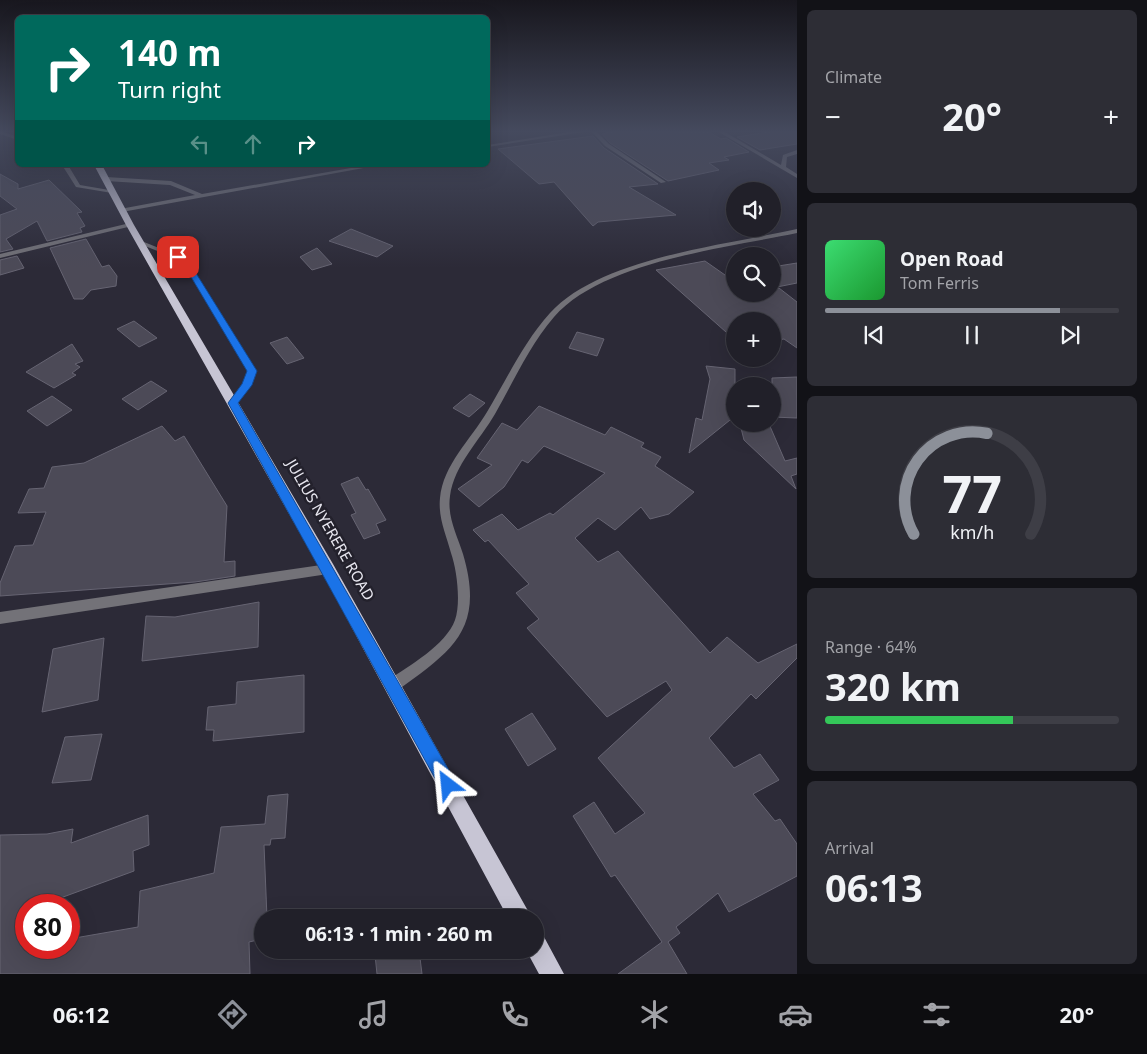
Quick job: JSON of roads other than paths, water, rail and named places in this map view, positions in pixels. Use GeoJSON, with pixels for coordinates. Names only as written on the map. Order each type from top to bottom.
{"type":"FeatureCollection","features":[{"type":"Feature","properties":{"kind":"highway","name":"JULIUS NYERERE ROAD"},"geometry":{"type":"LineString","coordinates":[[104,176],[130,226],[142,243],[328,569],[516,909]]}},
{"type":"Feature","properties":{"kind":"highway"},"geometry":{"type":"LineString","coordinates":[[544,959],[552,974]]}},
{"type":"Feature","properties":{"kind":"street"},"geometry":{"type":"LineString","coordinates":[[72,176],[78,186],[171,182],[201,196]]}},
{"type":"Feature","properties":{"kind":"street"},"geometry":{"type":"LineString","coordinates":[[122,210],[311,176]]}},
{"type":"Feature","properties":{"kind":"street"},"geometry":{"type":"LineString","coordinates":[[655,176],[663,182]]}},
{"type":"Feature","properties":{"kind":"street"},"geometry":{"type":"LineString","coordinates":[[0,256],[130,226]]}},
{"type":"Feature","properties":{"kind":"street"},"geometry":{"type":"LineString","coordinates":[[393,685],[445,646],[461,621],[463,584],[457,554],[445,524],[445,494],[451,477],[486,422],[522,356],[547,322],[565,303],[597,283],[626,270],[684,252],[797,230]]}},
{"type":"Feature","properties":{"kind":"street"},"geometry":{"type":"LineString","coordinates":[[142,243],[178,257],[187,264],[252,371],[247,385],[233,403]]}},
{"type":"Feature","properties":{"kind":"street"},"geometry":{"type":"LineString","coordinates":[[0,618],[328,569]]}}]}
